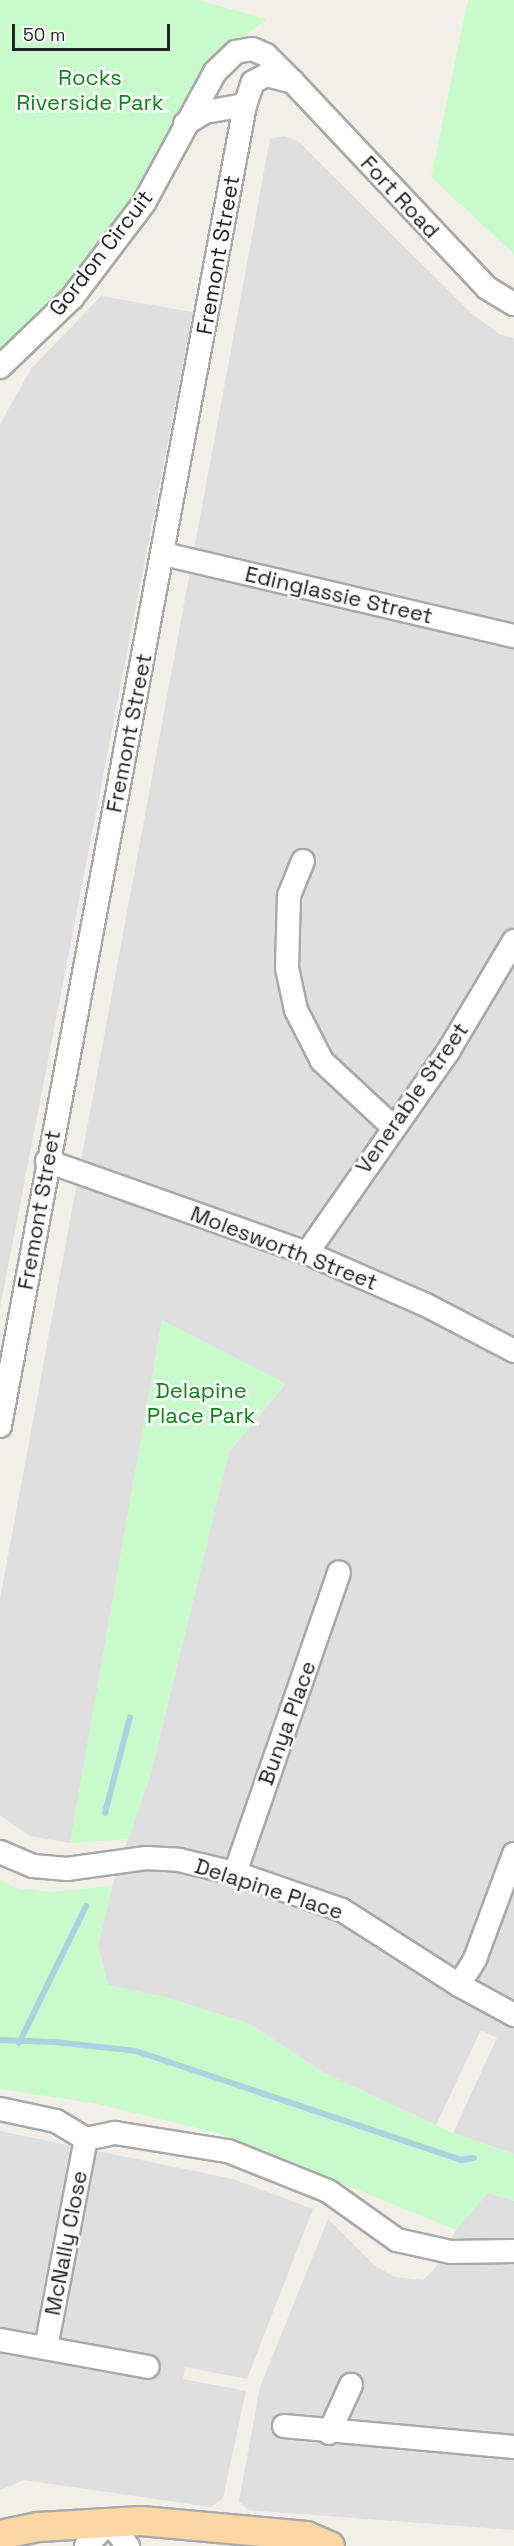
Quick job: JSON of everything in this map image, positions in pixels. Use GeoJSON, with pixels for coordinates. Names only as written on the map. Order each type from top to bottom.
{"type":"FeatureCollection","features":[{"type":"Feature","properties":{"kind":"main road"},"geometry":{"type":"LineString","coordinates":[[0,2535],[109,2522],[186,2523],[306,2536],[330,2546]]}},
{"type":"Feature","properties":{"kind":"street","name":"Gordon Circuit"},"geometry":{"type":"LineString","coordinates":[[0,367],[72,298],[144,203],[183,125],[215,72],[236,52],[252,50],[266,55],[293,82]]}},
{"type":"Feature","properties":{"kind":"street","name":"Fremont Street"},"geometry":{"type":"LineString","coordinates":[[0,1426],[47,1161],[164,554],[245,105],[253,82],[267,75],[293,82]]}},
{"type":"Feature","properties":{"kind":"street","name":"Fort Road"},"geometry":{"type":"LineString","coordinates":[[293,82],[487,288],[514,304]]}},
{"type":"Feature","properties":{"kind":"street"},"geometry":{"type":"LineString","coordinates":[[183,125],[205,112],[245,105]]}},
{"type":"Feature","properties":{"kind":"street","name":"Edinglassie Street"},"geometry":{"type":"LineString","coordinates":[[164,554],[514,636]]}},
{"type":"Feature","properties":{"kind":"street"},"geometry":{"type":"LineString","coordinates":[[303,861],[289,896],[287,969],[296,1010],[322,1061],[394,1128]]}},
{"type":"Feature","properties":{"kind":"street","name":"Venerable Street"},"geometry":{"type":"LineString","coordinates":[[307,1253],[450,1050],[514,941]]}},
{"type":"Feature","properties":{"kind":"street","name":"Molesworth Street"},"geometry":{"type":"LineString","coordinates":[[47,1161],[307,1253],[426,1305],[514,1351]]}},
{"type":"Feature","properties":{"kind":"street","name":"Bunya Place"},"geometry":{"type":"LineString","coordinates":[[235,1873],[339,1573]]}},
{"type":"Feature","properties":{"kind":"street","name":"Delapine Place"},"geometry":{"type":"LineString","coordinates":[[0,1852],[33,1866],[67,1869],[146,1858],[179,1860],[235,1873],[342,1910],[459,1986],[514,2014]]}},
{"type":"Feature","properties":{"kind":"street"},"geometry":{"type":"LineString","coordinates":[[459,1986],[475,1959],[514,1854]]}},
{"type":"Feature","properties":{"kind":"street"},"geometry":{"type":"LineString","coordinates":[[0,2109],[56,2121],[86,2139],[115,2133],[228,2151],[328,2191],[398,2240],[451,2252],[514,2251]]}},
{"type":"Feature","properties":{"kind":"street","name":"McNally Close"},"geometry":{"type":"LineString","coordinates":[[46,2348],[86,2139]]}},
{"type":"Feature","properties":{"kind":"street","name":"McNally Close"},"geometry":{"type":"LineString","coordinates":[[0,2340],[148,2367]]}},
{"type":"Feature","properties":{"kind":"street"},"geometry":{"type":"LineString","coordinates":[[329,2433],[351,2385]]}},
{"type":"Feature","properties":{"kind":"street"},"geometry":{"type":"LineString","coordinates":[[284,2426],[329,2433],[514,2447]]}},
{"type":"Feature","properties":{"kind":"street"},"geometry":{"type":"LineString","coordinates":[[86,2546],[109,2522],[128,2546]]}},
{"type":"Feature","properties":{"kind":"shaded area"},"geometry":{"type":"Polygon","coordinates":[[[284,136],[298,141],[471,313],[501,335],[514,338],[514,2154],[453,2133],[497,2038],[481,2030],[436,2125],[324,2073],[250,2024],[168,1998],[108,1985],[98,1946],[112,1886],[151,1773],[229,1452],[285,1384],[162,1320],[70,1843],[30,1836],[0,1815],[0,1599],[270,139],[284,136]]]}},
{"type":"Feature","properties":{"kind":"shaded area"},"geometry":{"type":"Polygon","coordinates":[[[101,296],[193,312],[0,1308],[0,424],[31,369],[101,296]]]}},
{"type":"Feature","properties":{"kind":"shaded area"},"geometry":{"type":"Polygon","coordinates":[[[0,2131],[233,2179],[313,2209],[247,2379],[185,2367],[183,2379],[246,2391],[223,2498],[211,2507],[24,2480],[0,2490],[0,2131]]]}},
{"type":"Feature","properties":{"kind":"shaded area"},"geometry":{"type":"Polygon","coordinates":[[[488,2192],[514,2201],[514,2530],[248,2510],[239,2501],[260,2387],[328,2219],[373,2264],[394,2277],[423,2280],[436,2267],[456,2230],[488,2192]]]}},
{"type":"Feature","properties":{"kind":"green space","name":"Rocks Riverside Park"},"geometry":{"type":"Polygon","coordinates":[[[0,0],[198,0],[267,19],[206,65],[137,194],[44,315],[0,356],[0,0]]]}},
{"type":"Feature","properties":{"kind":"green space"},"geometry":{"type":"Polygon","coordinates":[[[468,0],[514,0],[514,254],[431,177],[468,0]]]}},
{"type":"Feature","properties":{"kind":"green space","name":"Delapine Place Park"},"geometry":{"type":"Polygon","coordinates":[[[162,1320],[285,1383],[229,1452],[151,1773],[129,1839],[70,1843],[162,1320]]]}},
{"type":"Feature","properties":{"kind":"green space"},"geometry":{"type":"Polygon","coordinates":[[[0,1879],[16,1888],[51,1892],[112,1886],[98,1946],[108,1985],[168,1998],[250,2024],[324,2073],[453,2133],[514,2154],[514,2201],[488,2193],[456,2230],[221,2134],[98,2104],[0,2089],[0,1879]]]}},
{"type":"Feature","properties":{"kind":"waterway"},"geometry":{"type":"LineString","coordinates":[[105,1813],[130,1717]]}},
{"type":"Feature","properties":{"kind":"waterway"},"geometry":{"type":"LineString","coordinates":[[19,2043],[86,1906]]}},
{"type":"Feature","properties":{"kind":"waterway"},"geometry":{"type":"LineString","coordinates":[[0,2040],[55,2042],[136,2051],[461,2160],[474,2158]]}}]}
